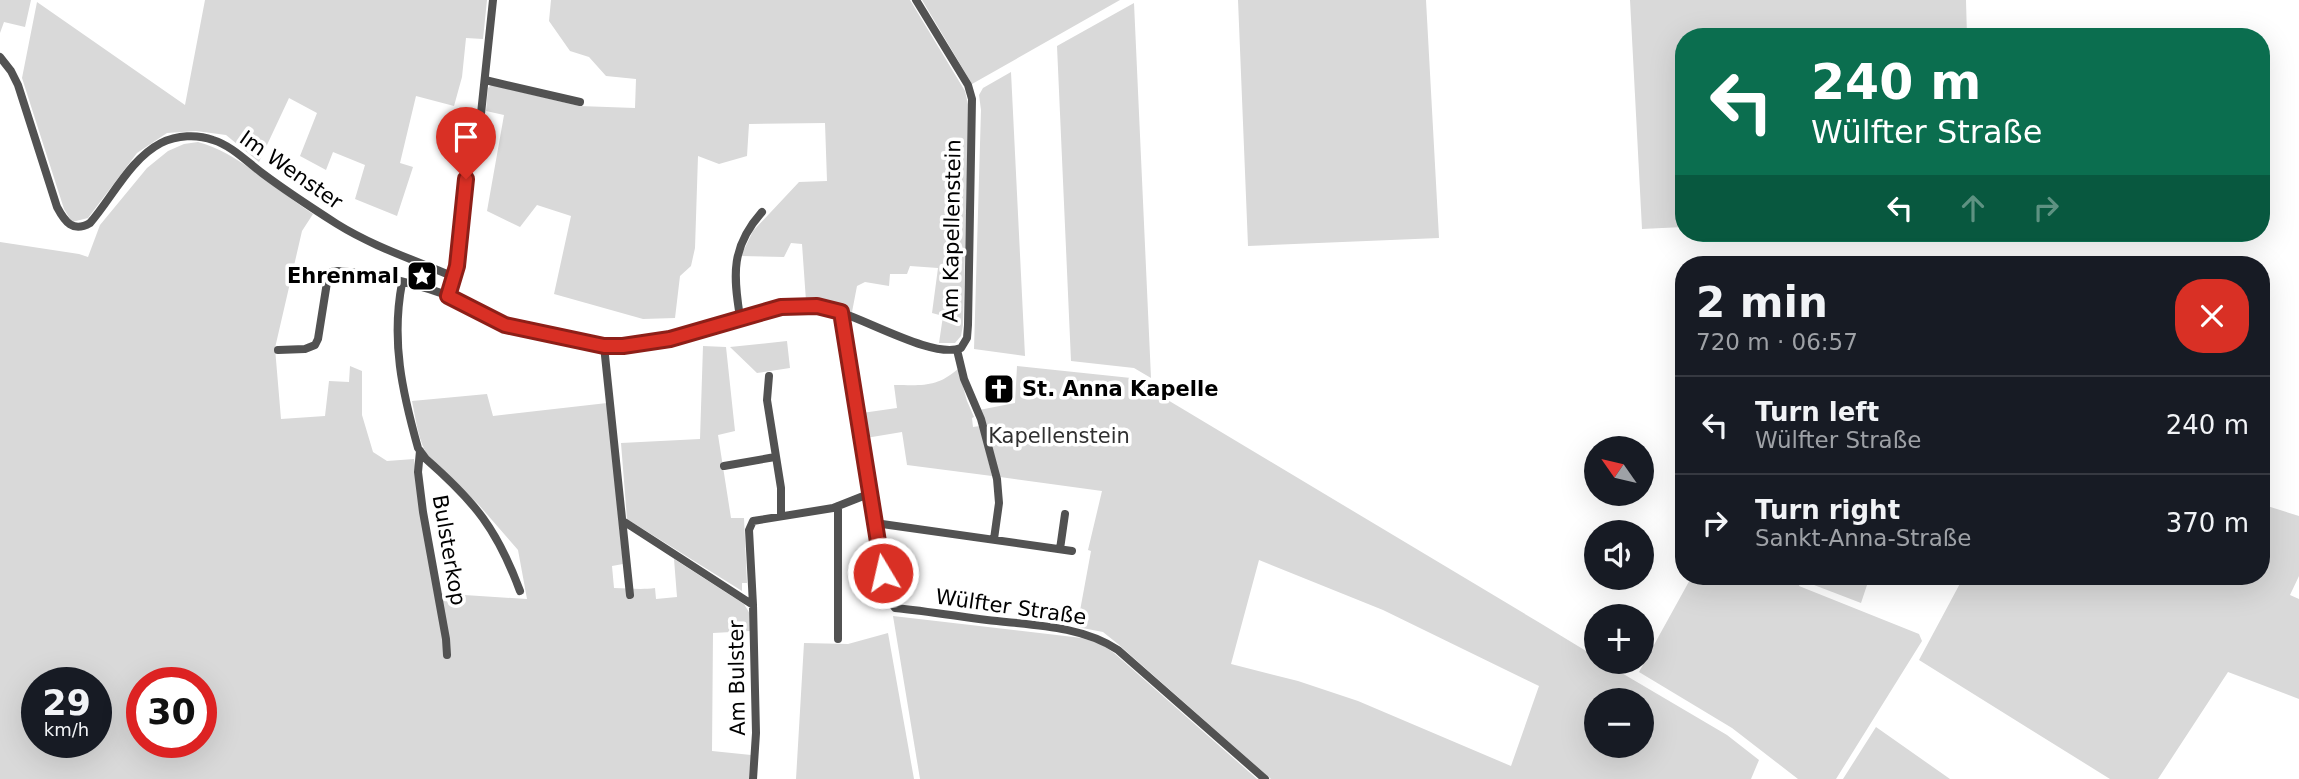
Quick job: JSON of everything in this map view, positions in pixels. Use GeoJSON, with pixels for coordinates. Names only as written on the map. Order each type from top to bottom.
{"type":"FeatureCollection","features":[{"type":"Feature","properties":{"kind":"street"},"geometry":{"type":"LineString","coordinates":[[448,296],[454,278],[463,200],[478,134],[493,0]]}},
{"type":"Feature","properties":{"kind":"street","name":"Am Kapellenstein"},"geometry":{"type":"LineString","coordinates":[[841,312],[906,339],[942,349],[957,350],[964,345],[967,338],[972,99],[968,85],[916,0]]}},
{"type":"Feature","properties":{"kind":"street","name":"Im Wenster"},"geometry":{"type":"LineString","coordinates":[[0,57],[15,78],[57,207],[70,225],[80,227],[90,223],[153,148],[178,137],[198,136],[229,148],[277,184],[350,231],[380,247],[454,278]]}},
{"type":"Feature","properties":{"kind":"street"},"geometry":{"type":"LineString","coordinates":[[485,80],[580,102]]}},
{"type":"Feature","properties":{"kind":"street"},"geometry":{"type":"LineString","coordinates":[[740,317],[735,261],[748,231],[762,212]]}},
{"type":"Feature","properties":{"kind":"street"},"geometry":{"type":"LineString","coordinates":[[278,350],[305,349],[317,343],[327,279],[331,272],[344,271],[448,296],[505,325],[604,346],[670,339],[740,317],[801,305],[841,312]]}},
{"type":"Feature","properties":{"kind":"street","name":"Bulsterkop"},"geometry":{"type":"LineString","coordinates":[[402,283],[396,343],[420,451],[418,472],[423,512],[447,654]]}},
{"type":"Feature","properties":{"kind":"street","name":"Wülfter Straße"},"geometry":{"type":"LineString","coordinates":[[841,312],[887,597],[895,608],[1031,625],[1102,640],[1118,650],[1265,779]]}},
{"type":"Feature","properties":{"kind":"street"},"geometry":{"type":"LineString","coordinates":[[604,346],[630,595]]}},
{"type":"Feature","properties":{"kind":"street"},"geometry":{"type":"LineString","coordinates":[[957,350],[964,379],[981,419],[997,479],[999,503],[994,540]]}},
{"type":"Feature","properties":{"kind":"street"},"geometry":{"type":"LineString","coordinates":[[769,376],[767,400],[781,488],[781,515]]}},
{"type":"Feature","properties":{"kind":"street","name":"Bulsterkop"},"geometry":{"type":"LineString","coordinates":[[420,451],[484,516],[497,538],[520,591]]}},
{"type":"Feature","properties":{"kind":"street"},"geometry":{"type":"LineString","coordinates":[[724,466],[775,457]]}},
{"type":"Feature","properties":{"kind":"street"},"geometry":{"type":"LineString","coordinates":[[753,605],[749,526],[756,520],[838,506],[871,493]]}},
{"type":"Feature","properties":{"kind":"street"},"geometry":{"type":"LineString","coordinates":[[838,506],[838,639]]}},
{"type":"Feature","properties":{"kind":"street"},"geometry":{"type":"LineString","coordinates":[[1060,549],[1065,514]]}},
{"type":"Feature","properties":{"kind":"street","name":"Am Bulster"},"geometry":{"type":"LineString","coordinates":[[623,521],[753,605],[756,733],[753,779]]}},
{"type":"Feature","properties":{"kind":"street"},"geometry":{"type":"LineString","coordinates":[[875,523],[1072,551]]}},
{"type":"Feature","properties":{"kind":"green space"},"geometry":{"type":"Polygon","coordinates":[[[0,0],[31,0],[25,27],[4,22],[0,33],[0,0]]]}},
{"type":"Feature","properties":{"kind":"green space"},"geometry":{"type":"Polygon","coordinates":[[[205,0],[487,0],[483,39],[466,38],[462,77],[454,106],[416,96],[400,163],[413,167],[397,216],[355,199],[365,165],[333,152],[326,170],[300,156],[317,113],[289,98],[259,162],[226,135],[196,131],[167,133],[137,153],[88,218],[72,222],[64,209],[22,78],[37,2],[185,105],[205,0]]]}},
{"type":"Feature","properties":{"kind":"green space"},"geometry":{"type":"Polygon","coordinates":[[[551,0],[910,0],[965,91],[969,109],[961,336],[955,343],[939,343],[943,316],[932,313],[938,268],[910,266],[907,274],[890,274],[889,286],[865,282],[857,286],[852,312],[806,301],[802,244],[791,243],[784,257],[741,256],[753,231],[799,182],[827,181],[825,123],[749,124],[747,156],[719,164],[698,156],[695,248],[691,266],[680,276],[675,318],[643,319],[554,294],[571,216],[537,205],[520,227],[487,211],[504,115],[486,111],[488,88],[491,85],[579,106],[635,108],[636,79],[606,76],[589,57],[570,51],[549,21],[551,0]]]}},
{"type":"Feature","properties":{"kind":"green space"},"geometry":{"type":"Polygon","coordinates":[[[922,0],[1120,0],[972,84],[922,0]]]}},
{"type":"Feature","properties":{"kind":"green space"},"geometry":{"type":"Polygon","coordinates":[[[1238,0],[1426,0],[1439,238],[1248,246],[1238,0]]]}},
{"type":"Feature","properties":{"kind":"green space"},"geometry":{"type":"Polygon","coordinates":[[[1630,0],[1966,0],[1967,28],[1675,28],[1675,227],[1642,229],[1630,0]]]}},
{"type":"Feature","properties":{"kind":"green space"},"geometry":{"type":"Polygon","coordinates":[[[1134,3],[1151,378],[1134,368],[1071,361],[1057,46],[1134,3]]]}},
{"type":"Feature","properties":{"kind":"green space"},"geometry":{"type":"Polygon","coordinates":[[[1011,72],[1025,356],[974,349],[981,110],[979,95],[983,88],[1011,72]]]}},
{"type":"Feature","properties":{"kind":"green space"},"geometry":{"type":"Polygon","coordinates":[[[198,142],[213,147],[228,154],[313,214],[302,231],[275,348],[281,419],[325,416],[329,381],[349,382],[350,366],[362,371],[362,415],[373,452],[387,461],[414,459],[434,593],[527,599],[518,550],[478,504],[429,458],[420,438],[412,401],[487,394],[493,416],[607,403],[623,564],[612,566],[614,588],[655,588],[656,599],[677,597],[674,559],[744,604],[750,614],[750,631],[713,633],[712,751],[751,755],[749,779],[0,779],[0,242],[88,257],[100,225],[147,168],[168,151],[184,144],[198,142]]]}},
{"type":"Feature","properties":{"kind":"green space"},"geometry":{"type":"Polygon","coordinates":[[[787,341],[790,368],[757,373],[730,347],[787,341]]]}},
{"type":"Feature","properties":{"kind":"green space"},"geometry":{"type":"Polygon","coordinates":[[[703,346],[726,347],[735,431],[718,435],[731,518],[744,518],[747,583],[742,583],[742,591],[627,519],[621,443],[700,439],[703,346]]]}},
{"type":"Feature","properties":{"kind":"green space","name":"Kapellenstein"},"geometry":{"type":"Polygon","coordinates":[[[1017,366],[1131,378],[1584,650],[1584,674],[1623,674],[1647,688],[1584,688],[1584,758],[1654,758],[1654,692],[1727,735],[1759,760],[1751,779],[1271,779],[1103,632],[1077,627],[1091,551],[1088,550],[1102,491],[1000,477],[979,410],[1015,403],[1017,366]],[[1259,560],[1231,664],[1298,681],[1358,701],[1511,766],[1539,686],[1383,610],[1259,560]]]}},
{"type":"Feature","properties":{"kind":"green space"},"geometry":{"type":"Polygon","coordinates":[[[958,369],[974,417],[973,427],[980,426],[992,476],[907,465],[902,432],[866,438],[862,413],[897,408],[894,385],[921,385],[943,380],[958,369]]]}},
{"type":"Feature","properties":{"kind":"green space"},"geometry":{"type":"Polygon","coordinates":[[[2270,507],[2299,516],[2299,576],[2290,595],[2299,599],[2299,699],[2228,672],[2158,779],[2110,779],[1919,660],[1959,585],[2270,585],[2270,507]]]}},
{"type":"Feature","properties":{"kind":"green space"},"geometry":{"type":"Polygon","coordinates":[[[1687,585],[1799,585],[1919,634],[1922,641],[1836,779],[1798,779],[1732,728],[1642,674],[1654,674],[1654,645],[1687,585]]]}},
{"type":"Feature","properties":{"kind":"green space"},"geometry":{"type":"Polygon","coordinates":[[[1814,585],[1867,585],[1861,603],[1814,585]]]}},
{"type":"Feature","properties":{"kind":"green space"},"geometry":{"type":"Polygon","coordinates":[[[893,616],[1082,638],[1101,644],[1257,779],[920,779],[893,616]]]}},
{"type":"Feature","properties":{"kind":"green space"},"geometry":{"type":"Polygon","coordinates":[[[888,633],[914,779],[796,779],[804,643],[848,644],[888,633]]]}},
{"type":"Feature","properties":{"kind":"green space"},"geometry":{"type":"Polygon","coordinates":[[[1876,727],[1950,779],[1843,779],[1876,727]]]}},
{"type":"Feature","properties":{"kind":"place","name":"Ehrenmal"},"geometry":{"type":"Point","coordinates":[422,276]}},
{"type":"Feature","properties":{"kind":"place","name":"St. Anna Kapelle"},"geometry":{"type":"Point","coordinates":[999,389]}},
{"type":"Feature","properties":{"kind":"route"},"geometry":{"type":"LineString","coordinates":[[466,179],[457,266],[448,296],[505,325],[594,345],[623,346],[681,337],[740,317],[781,307],[817,306],[841,312],[883,573]]}}]}
